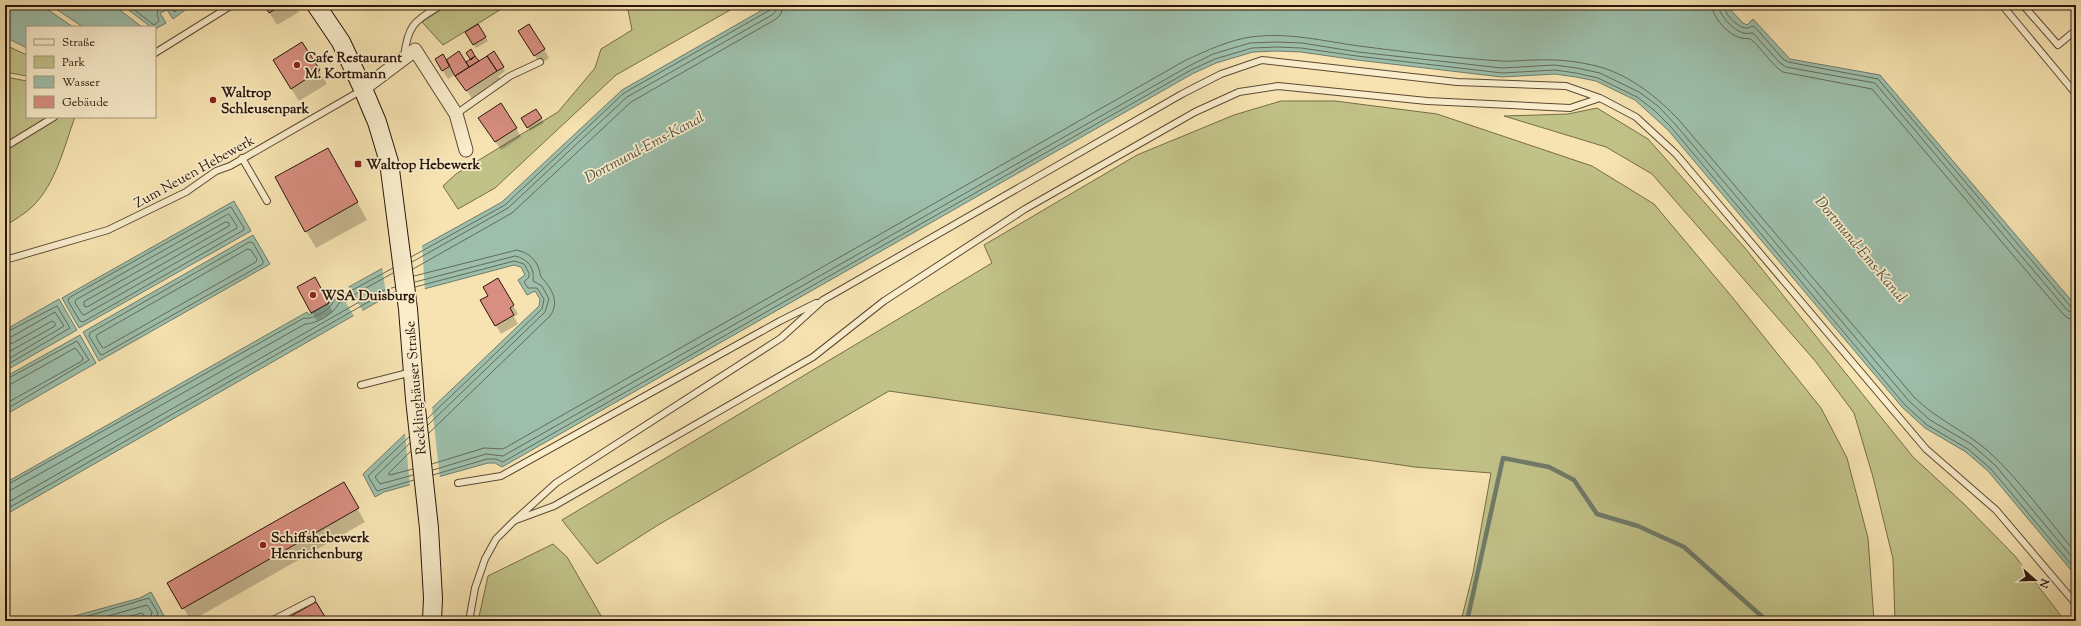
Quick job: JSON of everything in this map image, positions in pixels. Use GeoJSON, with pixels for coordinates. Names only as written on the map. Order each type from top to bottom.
{"type":"FeatureCollection","features":[{"type":"Feature","properties":{"kind":"main road","name":"Recklinghäuser Straße"},"geometry":{"type":"LineString","coordinates":[[316,5],[341,42],[363,89],[378,122],[389,162],[408,309],[415,400],[432,563],[432,621]]}},
{"type":"Feature","properties":{"kind":"street"},"geometry":{"type":"LineString","coordinates":[[363,89],[415,50],[456,114],[466,150]]}},
{"type":"Feature","properties":{"kind":"lane"},"geometry":{"type":"LineString","coordinates":[[156,52],[232,5]]}},
{"type":"Feature","properties":{"kind":"lane"},"geometry":{"type":"LineString","coordinates":[[404,57],[406,35],[419,19],[441,5]]}},
{"type":"Feature","properties":{"kind":"lane"},"geometry":{"type":"LineString","coordinates":[[2002,5],[2076,94]]}},
{"type":"Feature","properties":{"kind":"lane"},"geometry":{"type":"LineString","coordinates":[[2023,5],[2058,45],[2076,30]]}},
{"type":"Feature","properties":{"kind":"lane"},"geometry":{"type":"LineString","coordinates":[[458,483],[501,476],[780,321],[823,300],[1182,94],[1222,74],[1262,60],[1457,82],[1566,86],[1600,98],[1636,117],[1676,154],[1926,449],[1996,510],[2076,604]]}},
{"type":"Feature","properties":{"kind":"lane"},"geometry":{"type":"LineString","coordinates":[[456,114],[510,76],[540,62]]}},
{"type":"Feature","properties":{"kind":"lane"},"geometry":{"type":"LineString","coordinates":[[513,522],[554,506],[813,357],[884,301],[1025,209],[1196,112],[1239,92],[1278,86],[1427,101],[1570,108],[1600,98]]}},
{"type":"Feature","properties":{"kind":"lane","name":"Zum Neuen Hebewerk"},"geometry":{"type":"LineString","coordinates":[[5,260],[108,230],[186,192],[216,171],[345,101],[363,89]]}},
{"type":"Feature","properties":{"kind":"lane"},"geometry":{"type":"LineString","coordinates":[[5,147],[52,118]]}},
{"type":"Feature","properties":{"kind":"lane"},"geometry":{"type":"LineString","coordinates":[[242,158],[267,201]]}},
{"type":"Feature","properties":{"kind":"lane"},"geometry":{"type":"LineString","coordinates":[[469,621],[475,588],[485,559],[496,539],[556,483],[781,338],[823,300]]}},
{"type":"Feature","properties":{"kind":"lane"},"geometry":{"type":"LineString","coordinates":[[361,385],[413,372]]}},
{"type":"Feature","properties":{"kind":"lane"},"geometry":{"type":"LineString","coordinates":[[271,621],[312,600]]}},
{"type":"Feature","properties":{"kind":"green space"},"geometry":{"type":"Polygon","coordinates":[[[448,5],[508,5],[443,45],[422,22],[448,5]]]}},
{"type":"Feature","properties":{"kind":"green space"},"geometry":{"type":"Polygon","coordinates":[[[627,5],[739,5],[616,75],[495,188],[458,209],[443,186],[456,174],[558,112],[595,68],[601,49],[632,30],[627,5]]]}},
{"type":"Feature","properties":{"kind":"green space"},"geometry":{"type":"Polygon","coordinates":[[[5,45],[26,55],[26,76],[5,72],[5,45]]]}},
{"type":"Feature","properties":{"kind":"green space"},"geometry":{"type":"Polygon","coordinates":[[[5,77],[26,81],[26,118],[75,118],[48,187],[30,209],[5,226],[5,77]]]}},
{"type":"Feature","properties":{"kind":"green space"},"geometry":{"type":"Polygon","coordinates":[[[1281,101],[1335,101],[1437,114],[1592,166],[1654,204],[1732,297],[1821,408],[1847,458],[1868,538],[1874,621],[1461,621],[1473,573],[1491,473],[1415,467],[889,391],[658,525],[597,564],[562,520],[992,263],[984,245],[1137,155],[1234,115],[1281,101]]]}},
{"type":"Feature","properties":{"kind":"green space"},"geometry":{"type":"Polygon","coordinates":[[[1597,108],[1648,139],[1745,248],[1913,457],[1964,504],[2015,556],[2065,621],[1895,621],[1893,559],[1873,477],[1854,413],[1816,362],[1652,174],[1606,147],[1504,116],[1568,114],[1597,108]]]}},
{"type":"Feature","properties":{"kind":"green space"},"geometry":{"type":"Polygon","coordinates":[[[553,544],[567,557],[604,621],[478,621],[488,576],[553,544]]]}},
{"type":"Feature","properties":{"kind":"water"},"geometry":{"type":"Polygon","coordinates":[[[5,5],[41,5],[72,26],[26,26],[26,48],[5,37],[5,5]]]}},
{"type":"Feature","properties":{"kind":"water"},"geometry":{"type":"Polygon","coordinates":[[[50,5],[113,5],[141,26],[82,26],[50,5]]]}},
{"type":"Feature","properties":{"kind":"water"},"geometry":{"type":"Polygon","coordinates":[[[122,5],[179,5],[185,10],[173,19],[167,10],[160,13],[166,23],[156,28],[156,26],[150,26],[122,5]]]}},
{"type":"Feature","properties":{"kind":"water","name":"Dortmund-Ems-Kanal"},"geometry":{"type":"Polygon","coordinates":[[[771,5],[1726,5],[1743,23],[1747,25],[1753,19],[1790,59],[1880,75],[2076,306],[2076,576],[1988,471],[1966,452],[1925,428],[1902,407],[1668,130],[1635,100],[1596,81],[1555,74],[1502,77],[1301,52],[1277,51],[1253,52],[1216,63],[1192,74],[502,467],[495,463],[488,463],[384,492],[375,497],[363,474],[539,306],[540,299],[535,291],[527,295],[518,280],[525,275],[521,267],[514,265],[379,301],[5,515],[5,483],[307,312],[309,315],[329,303],[327,299],[502,202],[622,90],[771,5]]]}},
{"type":"Feature","properties":{"kind":"water"},"geometry":{"type":"Polygon","coordinates":[[[234,201],[251,231],[79,328],[62,298],[234,201]]]}},
{"type":"Feature","properties":{"kind":"water"},"geometry":{"type":"Polygon","coordinates":[[[253,235],[270,264],[99,361],[83,332],[253,235]]]}},
{"type":"Feature","properties":{"kind":"water"},"geometry":{"type":"Polygon","coordinates":[[[59,299],[77,330],[5,371],[5,330],[59,299]]]}},
{"type":"Feature","properties":{"kind":"water"},"geometry":{"type":"Polygon","coordinates":[[[80,335],[96,363],[5,415],[5,377],[80,335]]]}},
{"type":"Feature","properties":{"kind":"water"},"geometry":{"type":"Polygon","coordinates":[[[151,592],[164,616],[156,621],[56,621],[140,598],[151,592]]]}},
{"type":"Feature","properties":{"kind":"pier"},"geometry":{"type":"Polygon","coordinates":[[[422,244],[425,291],[387,301],[382,267],[422,244]]]}},
{"type":"Feature","properties":{"kind":"pier"},"geometry":{"type":"Polygon","coordinates":[[[348,286],[364,313],[355,318],[339,291],[348,286]]]}},
{"type":"Feature","properties":{"kind":"pier"},"geometry":{"type":"Polygon","coordinates":[[[432,406],[440,479],[410,488],[405,433],[432,406]]]}},
{"type":"Feature","properties":{"kind":"building"},"geometry":{"type":"Polygon","coordinates":[[[264,5],[282,5],[269,13],[264,5]]]}},
{"type":"Feature","properties":{"kind":"building"},"geometry":{"type":"Polygon","coordinates":[[[478,24],[486,37],[473,45],[465,32],[478,24]]]}},
{"type":"Feature","properties":{"kind":"building"},"geometry":{"type":"Polygon","coordinates":[[[529,24],[545,49],[534,56],[518,31],[529,24]]]}},
{"type":"Feature","properties":{"kind":"building","name":"Cafe Restaurant M. Kortmann"},"geometry":{"type":"Polygon","coordinates":[[[302,42],[320,70],[291,89],[273,60],[302,42]]]}},
{"type":"Feature","properties":{"kind":"building"},"geometry":{"type":"Polygon","coordinates":[[[471,49],[475,56],[471,60],[466,53],[471,49]]]}},
{"type":"Feature","properties":{"kind":"building"},"geometry":{"type":"Polygon","coordinates":[[[459,51],[469,67],[455,76],[446,60],[459,51]]]}},
{"type":"Feature","properties":{"kind":"building"},"geometry":{"type":"Polygon","coordinates":[[[494,51],[504,67],[497,71],[487,56],[494,51]]]}},
{"type":"Feature","properties":{"kind":"building"},"geometry":{"type":"Polygon","coordinates":[[[443,54],[450,66],[442,71],[435,59],[443,54]]]}},
{"type":"Feature","properties":{"kind":"building"},"geometry":{"type":"Polygon","coordinates":[[[475,56],[479,61],[469,67],[466,62],[475,56]]]}},
{"type":"Feature","properties":{"kind":"building"},"geometry":{"type":"Polygon","coordinates":[[[487,56],[497,71],[466,91],[455,76],[487,56]]]}},
{"type":"Feature","properties":{"kind":"building"},"geometry":{"type":"Polygon","coordinates":[[[501,103],[517,128],[495,142],[478,118],[501,103]]]}},
{"type":"Feature","properties":{"kind":"building"},"geometry":{"type":"Polygon","coordinates":[[[536,109],[542,118],[527,128],[521,118],[536,109]]]}},
{"type":"Feature","properties":{"kind":"building"},"geometry":{"type":"Polygon","coordinates":[[[328,148],[358,202],[305,232],[275,177],[328,148]]]}},
{"type":"Feature","properties":{"kind":"building","name":"WSA Duisburg"},"geometry":{"type":"Polygon","coordinates":[[[315,277],[329,303],[311,313],[297,287],[315,277]]]}},
{"type":"Feature","properties":{"kind":"building"},"geometry":{"type":"Polygon","coordinates":[[[498,278],[514,305],[510,308],[514,315],[495,326],[480,300],[488,296],[483,287],[498,278]]]}},
{"type":"Feature","properties":{"kind":"building","name":"Schiffshebewerk Henrichenburg"},"geometry":{"type":"Polygon","coordinates":[[[344,482],[359,508],[182,609],[167,583],[344,482]]]}},
{"type":"Feature","properties":{"kind":"building"},"geometry":{"type":"Polygon","coordinates":[[[316,602],[327,620],[284,620],[316,602]]]}},
{"type":"Feature","properties":{"kind":"waterway"},"geometry":{"type":"LineString","coordinates":[[1467,621],[1503,458],[1549,467],[1574,480],[1597,514],[1638,526],[1684,547],[1767,621]]}},
{"type":"Feature","properties":{"kind":"place","name":"Cafe Restaurant M. Kortmann"},"geometry":{"type":"Point","coordinates":[297,65]}},
{"type":"Feature","properties":{"kind":"place","name":"Waltrop Schleusenpark"},"geometry":{"type":"Point","coordinates":[213,100]}},
{"type":"Feature","properties":{"kind":"place","name":"Waltrop Hebewerk"},"geometry":{"type":"Point","coordinates":[358,164]}},
{"type":"Feature","properties":{"kind":"place","name":"WSA Duisburg"},"geometry":{"type":"Point","coordinates":[313,295]}},
{"type":"Feature","properties":{"kind":"place","name":"Schiffshebewerk Henrichenburg"},"geometry":{"type":"Point","coordinates":[263,545]}}]}
